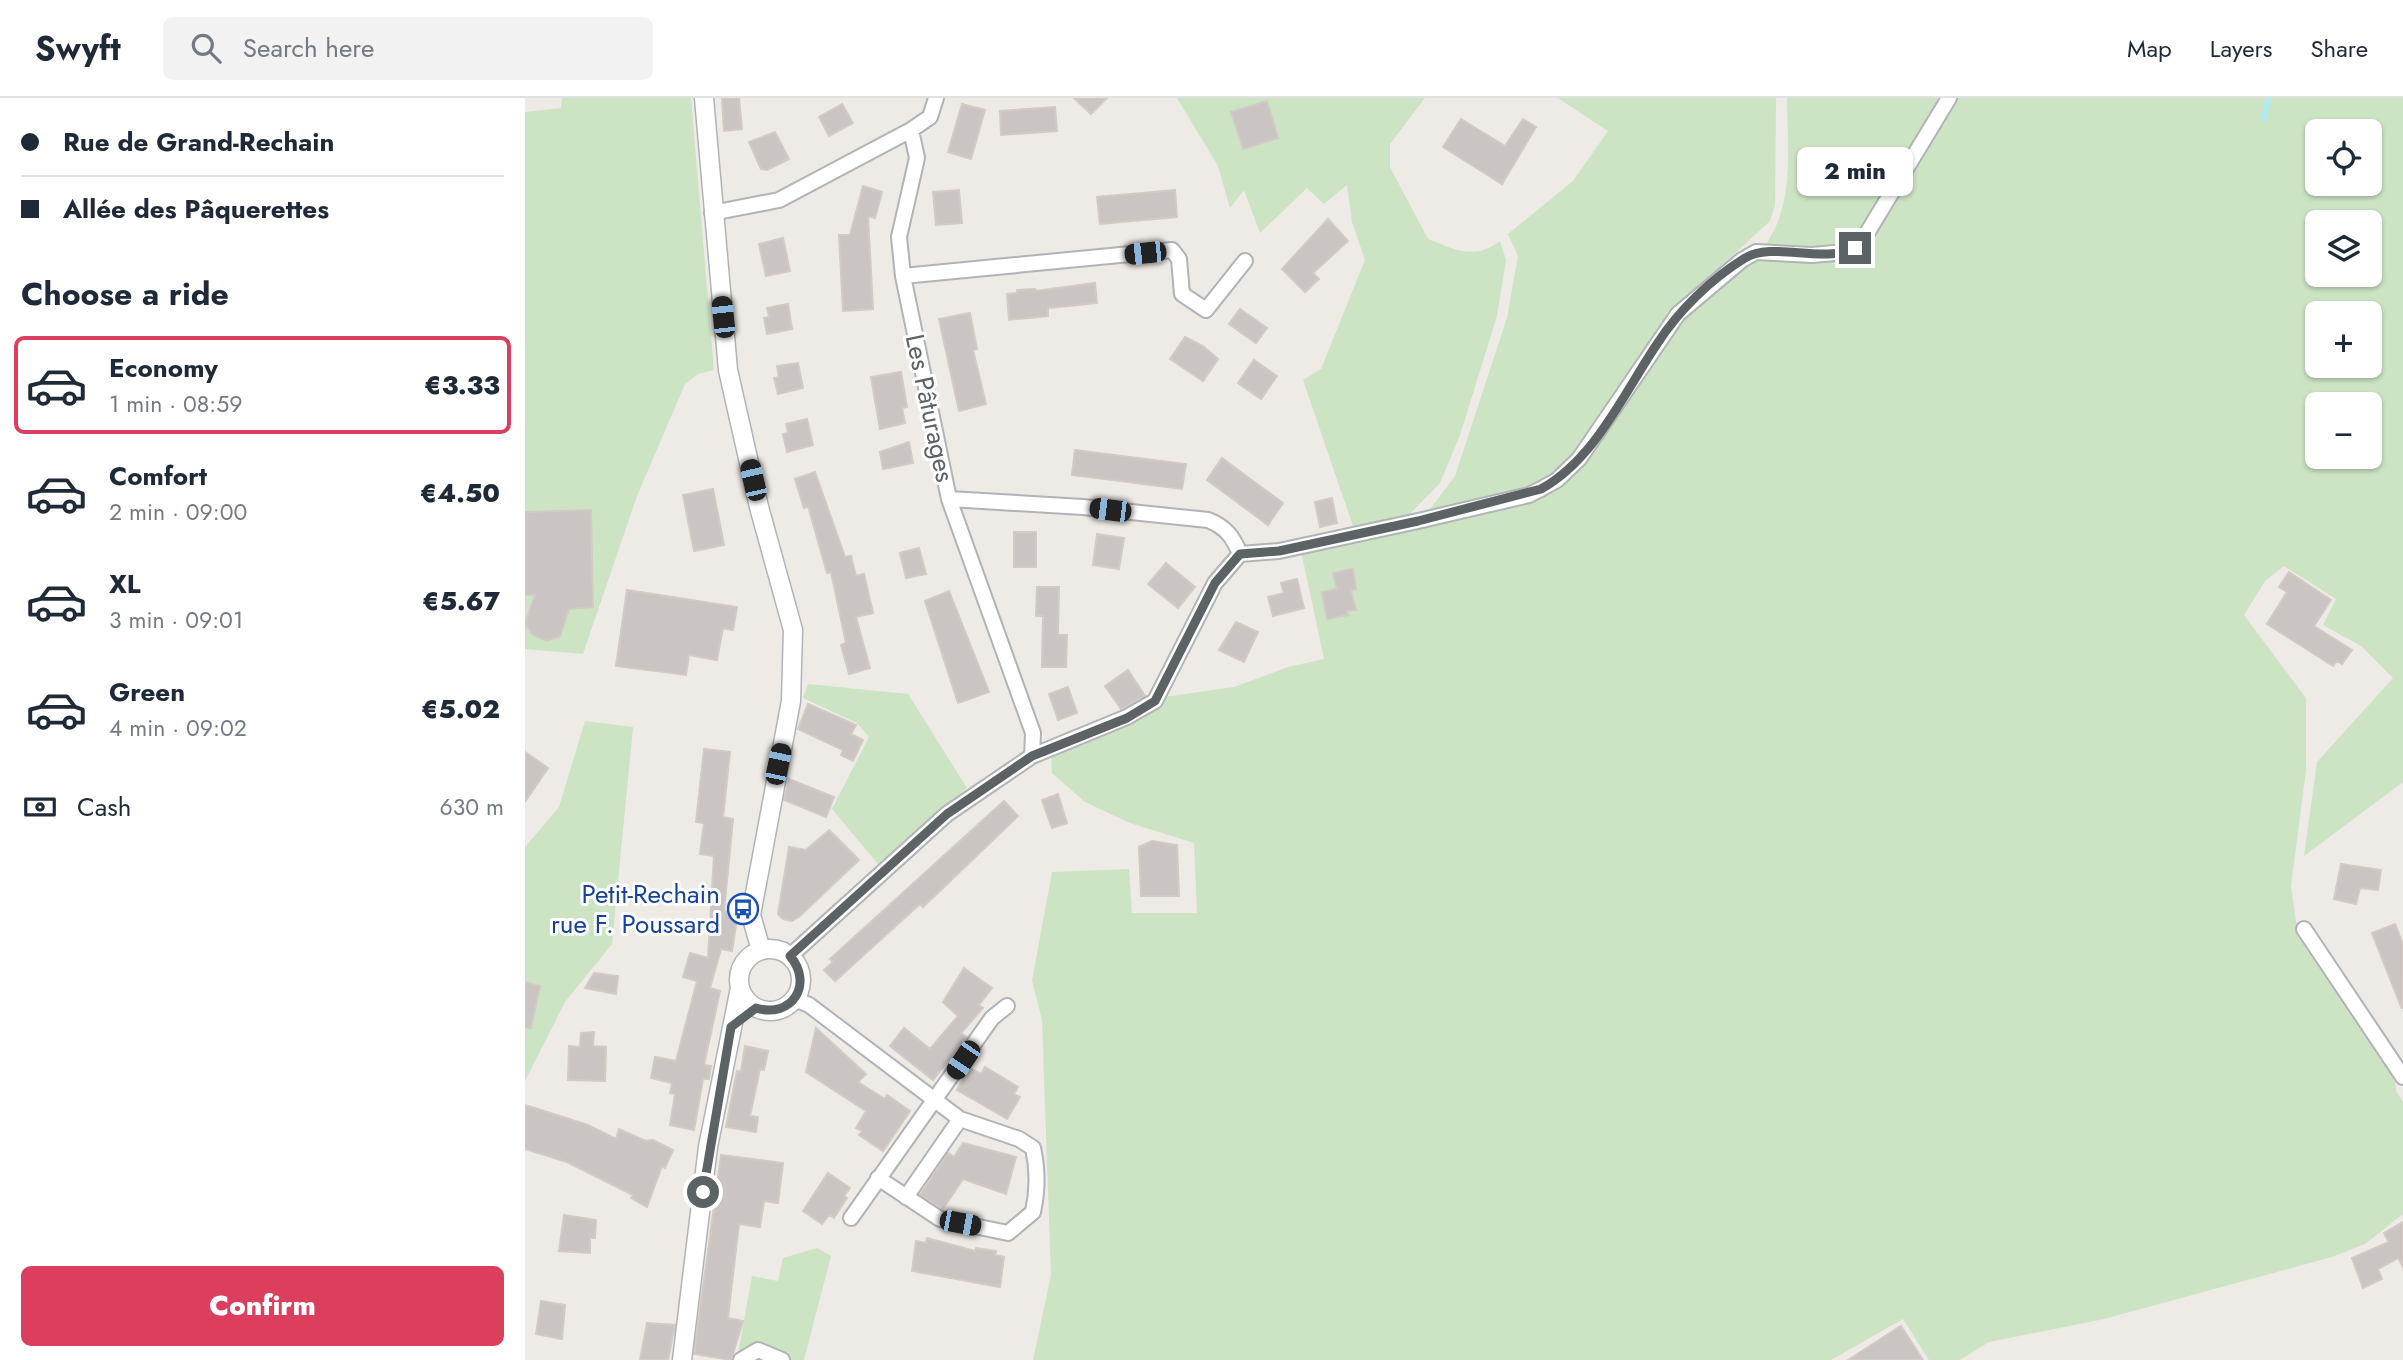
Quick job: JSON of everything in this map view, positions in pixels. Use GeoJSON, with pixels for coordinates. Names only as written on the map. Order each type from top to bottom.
{"type":"FeatureCollection","features":[{"type":"Feature","properties":{"kind":"street"},"geometry":{"type":"LineString","coordinates":[[704,98],[712,213],[728,370],[759,508],[793,630],[791,701],[751,915],[761,950]]}},
{"type":"Feature","properties":{"kind":"street"},"geometry":{"type":"LineString","coordinates":[[712,213],[779,200],[911,130],[930,117],[936,98]]}},
{"type":"Feature","properties":{"kind":"street"},"geometry":{"type":"LineString","coordinates":[[790,956],[947,814],[1032,756],[1127,718],[1155,701],[1215,583],[1240,554],[1279,551],[1529,495],[1557,480],[1579,459],[1616,409],[1678,314],[1742,260],[1756,252],[1812,255],[1846,252],[1861,243],[1949,98]]}},
{"type":"Feature","properties":{"kind":"street","name":"Les Pâturages"},"geometry":{"type":"LineString","coordinates":[[911,130],[917,158],[899,237],[903,276],[949,499],[1033,733],[1032,756]]}},
{"type":"Feature","properties":{"kind":"street"},"geometry":{"type":"LineString","coordinates":[[903,276],[1172,250],[1179,259],[1182,294],[1206,310],[1245,261]]}},
{"type":"Feature","properties":{"kind":"street"},"geometry":{"type":"LineString","coordinates":[[949,499],[1083,507],[1208,520],[1222,525],[1240,554]]}},
{"type":"Feature","properties":{"kind":"street"},"geometry":{"type":"LineString","coordinates":[[2304,929],[2403,1077]]}},
{"type":"Feature","properties":{"kind":"street"},"geometry":{"type":"LineString","coordinates":[[682,1360],[708,1147],[740,988],[741,968],[761,950],[776,949],[790,956],[800,972],[800,991],[795,999],[777,1010],[756,1008],[743,996],[740,988]]}},
{"type":"Feature","properties":{"kind":"street"},"geometry":{"type":"LineString","coordinates":[[795,999],[809,1005],[960,1119],[1020,1139],[1033,1148],[1037,1168],[1034,1212],[1008,1233],[940,1219],[878,1178]]}},
{"type":"Feature","properties":{"kind":"street"},"geometry":{"type":"LineString","coordinates":[[851,1218],[992,1018],[1007,1006]]}},
{"type":"Feature","properties":{"kind":"street"},"geometry":{"type":"LineString","coordinates":[[731,1027],[756,1008]]}},
{"type":"Feature","properties":{"kind":"street"},"geometry":{"type":"LineString","coordinates":[[906,1197],[960,1119]]}},
{"type":"Feature","properties":{"kind":"street"},"geometry":{"type":"LineString","coordinates":[[741,1360],[758,1350],[782,1360]]}},
{"type":"Feature","properties":{"kind":"green space"},"geometry":{"type":"Polygon","coordinates":[[[562,98],[691,98],[714,370],[698,374],[685,384],[637,496],[583,654],[525,649],[525,112],[561,108],[562,98]]]}},
{"type":"Feature","properties":{"kind":"green space"},"geometry":{"type":"Polygon","coordinates":[[[1177,98],[1425,98],[1390,144],[1390,167],[1428,239],[1455,249],[1473,252],[1491,247],[1500,241],[1506,260],[1497,316],[1460,435],[1440,483],[1404,520],[1354,529],[1303,380],[1321,369],[1365,260],[1352,222],[1347,185],[1324,204],[1307,188],[1260,233],[1244,190],[1230,208],[1218,166],[1177,98]]]}},
{"type":"Feature","properties":{"kind":"green space"},"geometry":{"type":"Polygon","coordinates":[[[1558,98],[1776,98],[1775,205],[1770,221],[1672,311],[1574,457],[1534,489],[1425,516],[1455,476],[1507,318],[1518,256],[1508,234],[1573,181],[1608,131],[1558,98]]]}},
{"type":"Feature","properties":{"kind":"green space"},"geometry":{"type":"Polygon","coordinates":[[[1787,98],[1942,98],[1858,238],[1848,245],[1813,252],[1764,247],[1774,230],[1785,194],[1788,156],[1787,98]]]}},
{"type":"Feature","properties":{"kind":"green space"},"geometry":{"type":"Polygon","coordinates":[[[1956,98],[2403,98],[2403,782],[2304,856],[2317,762],[2393,678],[2361,646],[2323,625],[2336,599],[2284,566],[2265,581],[2244,615],[2306,698],[2306,770],[2291,886],[2297,928],[2395,1073],[2396,1091],[2403,1102],[2403,1214],[2365,1244],[2332,1257],[2104,1319],[1989,1342],[1960,1360],[1929,1360],[1903,1319],[1831,1360],[1033,1360],[1051,1275],[1042,1020],[1032,981],[1052,872],[1129,869],[1132,913],[1197,913],[1194,843],[1130,823],[1085,802],[1052,773],[1051,754],[1158,708],[1164,697],[1234,687],[1288,667],[1324,659],[1301,551],[1493,512],[1555,492],[1588,459],[1679,319],[1756,258],[1851,255],[1956,98]]]}},
{"type":"Feature","properties":{"kind":"green space"},"geometry":{"type":"Polygon","coordinates":[[[808,684],[908,694],[967,788],[878,864],[832,809],[869,737],[857,723],[803,698],[808,684]]]}},
{"type":"Feature","properties":{"kind":"green space"},"geometry":{"type":"Polygon","coordinates":[[[585,721],[633,727],[612,944],[565,1002],[525,1081],[525,847],[559,807],[585,721]]]}},
{"type":"Feature","properties":{"kind":"green space"},"geometry":{"type":"Polygon","coordinates":[[[817,1248],[831,1256],[804,1360],[791,1360],[779,1350],[766,1346],[738,1354],[752,1276],[778,1281],[783,1258],[817,1248]]]}},
{"type":"Feature","properties":{"kind":"building"},"geometry":{"type":"Polygon","coordinates":[[[722,98],[739,98],[742,129],[724,131],[722,98]]]}},
{"type":"Feature","properties":{"kind":"building"},"geometry":{"type":"Polygon","coordinates":[[[1074,98],[1107,98],[1091,114],[1074,98]]]}},
{"type":"Feature","properties":{"kind":"building"},"geometry":{"type":"Polygon","coordinates":[[[1267,101],[1278,138],[1243,149],[1231,112],[1267,101]]]}},
{"type":"Feature","properties":{"kind":"building"},"geometry":{"type":"Polygon","coordinates":[[[842,104],[853,123],[829,136],[819,117],[842,104]]]}},
{"type":"Feature","properties":{"kind":"building"},"geometry":{"type":"Polygon","coordinates":[[[962,104],[985,110],[971,159],[948,152],[962,104]]]}},
{"type":"Feature","properties":{"kind":"building"},"geometry":{"type":"Polygon","coordinates":[[[1055,107],[1057,131],[1001,135],[1000,111],[1055,107]]]}},
{"type":"Feature","properties":{"kind":"building"},"geometry":{"type":"Polygon","coordinates":[[[1461,119],[1505,146],[1523,119],[1536,127],[1502,184],[1443,147],[1461,119]]]}},
{"type":"Feature","properties":{"kind":"building"},"geometry":{"type":"Polygon","coordinates":[[[775,132],[789,159],[767,170],[761,169],[749,142],[775,132]]]}},
{"type":"Feature","properties":{"kind":"building"},"geometry":{"type":"Polygon","coordinates":[[[863,186],[882,192],[875,218],[868,216],[873,309],[843,311],[839,235],[850,235],[863,186]]]}},
{"type":"Feature","properties":{"kind":"building"},"geometry":{"type":"Polygon","coordinates":[[[959,190],[962,223],[936,225],[933,192],[959,190]]]}},
{"type":"Feature","properties":{"kind":"building"},"geometry":{"type":"Polygon","coordinates":[[[1175,190],[1177,217],[1100,224],[1097,197],[1175,190]]]}},
{"type":"Feature","properties":{"kind":"building"},"geometry":{"type":"Polygon","coordinates":[[[1328,219],[1348,241],[1313,273],[1319,279],[1305,292],[1282,269],[1328,219]]]}},
{"type":"Feature","properties":{"kind":"building"},"geometry":{"type":"Polygon","coordinates":[[[783,238],[790,271],[766,276],[759,244],[783,238]]]}},
{"type":"Feature","properties":{"kind":"building"},"geometry":{"type":"Polygon","coordinates":[[[1095,283],[1097,303],[1048,308],[1048,316],[1009,320],[1007,294],[1017,293],[1017,290],[1036,291],[1095,283]]]}},
{"type":"Feature","properties":{"kind":"building"},"geometry":{"type":"Polygon","coordinates":[[[788,304],[792,329],[767,334],[764,318],[769,317],[767,308],[788,304]]]}},
{"type":"Feature","properties":{"kind":"building"},"geometry":{"type":"Polygon","coordinates":[[[1240,309],[1267,328],[1256,343],[1229,324],[1240,309]]]}},
{"type":"Feature","properties":{"kind":"building"},"geometry":{"type":"Polygon","coordinates":[[[970,313],[977,349],[973,350],[986,404],[959,411],[939,319],[970,313]]]}},
{"type":"Feature","properties":{"kind":"building"},"geometry":{"type":"Polygon","coordinates":[[[1185,337],[1203,346],[1218,359],[1203,381],[1170,359],[1185,337]]]}},
{"type":"Feature","properties":{"kind":"building"},"geometry":{"type":"Polygon","coordinates":[[[1254,360],[1277,376],[1261,399],[1238,383],[1254,360]]]}},
{"type":"Feature","properties":{"kind":"building"},"geometry":{"type":"Polygon","coordinates":[[[798,363],[803,388],[778,394],[774,378],[779,377],[777,366],[798,363]]]}},
{"type":"Feature","properties":{"kind":"building"},"geometry":{"type":"Polygon","coordinates":[[[901,372],[907,407],[902,408],[905,423],[880,429],[871,377],[901,372]]]}},
{"type":"Feature","properties":{"kind":"building"},"geometry":{"type":"Polygon","coordinates":[[[807,419],[813,445],[787,452],[783,434],[788,433],[786,424],[807,419]]]}},
{"type":"Feature","properties":{"kind":"building"},"geometry":{"type":"Polygon","coordinates":[[[909,442],[913,463],[883,469],[880,452],[909,442]]]}},
{"type":"Feature","properties":{"kind":"building"},"geometry":{"type":"Polygon","coordinates":[[[1075,450],[1186,464],[1182,489],[1072,475],[1075,450]]]}},
{"type":"Feature","properties":{"kind":"building"},"geometry":{"type":"Polygon","coordinates":[[[1222,458],[1283,503],[1268,525],[1207,480],[1222,458]]]}},
{"type":"Feature","properties":{"kind":"building"},"geometry":{"type":"Polygon","coordinates":[[[815,472],[845,557],[851,556],[856,576],[864,574],[873,613],[856,617],[870,668],[849,674],[841,645],[846,643],[831,572],[827,573],[808,506],[804,508],[795,479],[815,472]]]}},
{"type":"Feature","properties":{"kind":"building"},"geometry":{"type":"Polygon","coordinates":[[[713,489],[724,545],[694,551],[683,495],[713,489]]]}},
{"type":"Feature","properties":{"kind":"building"},"geometry":{"type":"Polygon","coordinates":[[[1332,498],[1337,523],[1320,527],[1315,502],[1332,498]]]}},
{"type":"Feature","properties":{"kind":"building"},"geometry":{"type":"Polygon","coordinates":[[[591,510],[593,607],[569,609],[560,636],[547,641],[533,635],[525,624],[535,595],[525,595],[525,512],[591,510]]]}},
{"type":"Feature","properties":{"kind":"building"},"geometry":{"type":"Polygon","coordinates":[[[1014,532],[1036,532],[1036,567],[1014,567],[1014,532]]]}},
{"type":"Feature","properties":{"kind":"building"},"geometry":{"type":"Polygon","coordinates":[[[1097,534],[1124,538],[1119,569],[1093,565],[1097,534]]]}},
{"type":"Feature","properties":{"kind":"building"},"geometry":{"type":"Polygon","coordinates":[[[919,548],[926,574],[906,578],[900,553],[919,548]]]}},
{"type":"Feature","properties":{"kind":"building"},"geometry":{"type":"Polygon","coordinates":[[[1166,563],[1195,587],[1178,608],[1148,584],[1166,563]]]}},
{"type":"Feature","properties":{"kind":"building"},"geometry":{"type":"Polygon","coordinates":[[[1353,569],[1356,589],[1351,590],[1356,610],[1347,611],[1348,615],[1327,619],[1322,592],[1337,589],[1333,573],[1353,569]]]}},
{"type":"Feature","properties":{"kind":"building"},"geometry":{"type":"Polygon","coordinates":[[[2289,572],[2331,600],[2314,626],[2352,650],[2342,664],[2337,661],[2333,666],[2267,624],[2287,592],[2279,587],[2289,572]]]}},
{"type":"Feature","properties":{"kind":"building"},"geometry":{"type":"Polygon","coordinates":[[[1297,579],[1304,608],[1273,616],[1268,597],[1284,593],[1281,583],[1297,579]]]}},
{"type":"Feature","properties":{"kind":"building"},"geometry":{"type":"Polygon","coordinates":[[[1037,587],[1059,587],[1058,635],[1067,635],[1066,667],[1042,667],[1043,616],[1036,616],[1037,587]]]}},
{"type":"Feature","properties":{"kind":"building"},"geometry":{"type":"Polygon","coordinates":[[[627,590],[737,607],[733,630],[723,628],[717,660],[689,655],[686,675],[616,666],[627,590]]]}},
{"type":"Feature","properties":{"kind":"building"},"geometry":{"type":"Polygon","coordinates":[[[949,591],[989,692],[958,703],[925,601],[949,591]]]}},
{"type":"Feature","properties":{"kind":"building"},"geometry":{"type":"Polygon","coordinates":[[[1236,622],[1258,632],[1244,662],[1219,650],[1236,622]]]}},
{"type":"Feature","properties":{"kind":"building"},"geometry":{"type":"Polygon","coordinates":[[[1128,670],[1145,696],[1121,709],[1105,686],[1128,670]]]}},
{"type":"Feature","properties":{"kind":"building"},"geometry":{"type":"Polygon","coordinates":[[[1068,687],[1077,713],[1058,720],[1049,694],[1068,687]]]}},
{"type":"Feature","properties":{"kind":"building"},"geometry":{"type":"Polygon","coordinates":[[[808,704],[856,725],[851,734],[863,740],[853,761],[841,755],[843,750],[798,729],[808,704]]]}},
{"type":"Feature","properties":{"kind":"building"},"geometry":{"type":"Polygon","coordinates":[[[704,749],[730,752],[723,817],[733,819],[724,911],[738,912],[732,951],[721,949],[710,988],[720,991],[704,1065],[711,1066],[709,1079],[703,1079],[694,1130],[670,1125],[675,1094],[670,1093],[672,1083],[651,1078],[655,1057],[676,1061],[697,981],[683,977],[690,953],[708,958],[714,856],[700,854],[704,823],[696,822],[704,749]]]}},
{"type":"Feature","properties":{"kind":"building"},"geometry":{"type":"Polygon","coordinates":[[[525,752],[548,768],[525,802],[525,752]]]}},
{"type":"Feature","properties":{"kind":"building"},"geometry":{"type":"Polygon","coordinates":[[[789,779],[834,797],[826,817],[784,800],[789,779]]]}},
{"type":"Feature","properties":{"kind":"building"},"geometry":{"type":"Polygon","coordinates":[[[1058,794],[1067,823],[1052,828],[1042,800],[1058,794]]]}},
{"type":"Feature","properties":{"kind":"building"},"geometry":{"type":"Polygon","coordinates":[[[1004,801],[1018,816],[923,907],[920,904],[835,981],[824,970],[833,962],[830,959],[1004,801]]]}},
{"type":"Feature","properties":{"kind":"building"},"geometry":{"type":"Polygon","coordinates":[[[829,830],[859,860],[800,916],[792,921],[783,919],[778,914],[789,847],[806,850],[829,830]]]}},
{"type":"Feature","properties":{"kind":"building"},"geometry":{"type":"Polygon","coordinates":[[[1152,841],[1177,845],[1179,896],[1141,896],[1139,847],[1152,841]]]}},
{"type":"Feature","properties":{"kind":"building"},"geometry":{"type":"Polygon","coordinates":[[[2341,864],[2381,870],[2378,890],[2360,888],[2356,904],[2334,899],[2341,864]]]}},
{"type":"Feature","properties":{"kind":"building"},"geometry":{"type":"Polygon","coordinates":[[[2395,924],[2403,944],[2402,1009],[2372,933],[2395,924]]]}},
{"type":"Feature","properties":{"kind":"building"},"geometry":{"type":"Polygon","coordinates":[[[964,968],[992,988],[979,1005],[983,1008],[961,1033],[966,1037],[933,1080],[890,1046],[904,1028],[930,1049],[958,1016],[943,1002],[964,968]]]}},
{"type":"Feature","properties":{"kind":"building"},"geometry":{"type":"Polygon","coordinates":[[[594,973],[618,976],[616,994],[585,988],[594,973]]]}},
{"type":"Feature","properties":{"kind":"building"},"geometry":{"type":"Polygon","coordinates":[[[525,982],[540,986],[531,1028],[525,1027],[525,982]]]}},
{"type":"Feature","properties":{"kind":"building"},"geometry":{"type":"Polygon","coordinates":[[[816,1028],[866,1074],[858,1082],[885,1099],[887,1095],[910,1111],[883,1151],[859,1135],[862,1131],[856,1128],[866,1111],[806,1072],[816,1028]]]}},
{"type":"Feature","properties":{"kind":"building"},"geometry":{"type":"Polygon","coordinates":[[[594,1032],[593,1046],[606,1047],[605,1081],[568,1080],[569,1046],[580,1047],[581,1033],[594,1032]]]}},
{"type":"Feature","properties":{"kind":"building"},"geometry":{"type":"Polygon","coordinates":[[[745,1046],[768,1051],[764,1070],[760,1069],[750,1116],[758,1117],[756,1132],[726,1127],[745,1046]]]}},
{"type":"Feature","properties":{"kind":"building"},"geometry":{"type":"Polygon","coordinates":[[[985,1067],[1018,1087],[1014,1094],[1020,1097],[1007,1119],[957,1090],[970,1068],[981,1074],[985,1067]]]}},
{"type":"Feature","properties":{"kind":"building"},"geometry":{"type":"Polygon","coordinates":[[[525,1105],[588,1125],[616,1139],[619,1129],[673,1150],[665,1168],[662,1166],[647,1207],[631,1198],[633,1195],[567,1162],[525,1149],[525,1105]]]}},
{"type":"Feature","properties":{"kind":"building"},"geometry":{"type":"Polygon","coordinates":[[[963,1143],[1016,1157],[1006,1194],[963,1179],[943,1209],[920,1195],[948,1153],[954,1157],[963,1143]]]}},
{"type":"Feature","properties":{"kind":"building"},"geometry":{"type":"Polygon","coordinates":[[[721,1155],[783,1163],[778,1203],[764,1201],[760,1227],[739,1224],[728,1318],[743,1321],[731,1360],[694,1354],[721,1155]]]}},
{"type":"Feature","properties":{"kind":"building"},"geometry":{"type":"Polygon","coordinates":[[[828,1173],[850,1188],[834,1218],[829,1215],[822,1224],[803,1211],[828,1173]]]}},
{"type":"Feature","properties":{"kind":"building"},"geometry":{"type":"Polygon","coordinates":[[[564,1215],[596,1220],[595,1238],[590,1238],[590,1253],[559,1251],[564,1215]]]}},
{"type":"Feature","properties":{"kind":"building"},"geometry":{"type":"Polygon","coordinates":[[[2403,1222],[2403,1267],[2398,1258],[2378,1269],[2382,1279],[2363,1288],[2352,1258],[2389,1242],[2384,1233],[2403,1222]]]}},
{"type":"Feature","properties":{"kind":"building"},"geometry":{"type":"Polygon","coordinates":[[[927,1238],[975,1251],[976,1248],[996,1251],[995,1255],[1004,1257],[1000,1287],[912,1271],[916,1241],[926,1243],[927,1238]]]}},
{"type":"Feature","properties":{"kind":"building"},"geometry":{"type":"Polygon","coordinates":[[[541,1301],[565,1305],[562,1339],[536,1334],[541,1301]]]}},
{"type":"Feature","properties":{"kind":"building"},"geometry":{"type":"Polygon","coordinates":[[[647,1323],[675,1325],[668,1360],[640,1360],[647,1323]]]}},
{"type":"Feature","properties":{"kind":"building"},"geometry":{"type":"Polygon","coordinates":[[[1901,1326],[1923,1360],[1848,1360],[1901,1326]]]}},
{"type":"Feature","properties":{"kind":"waterway"},"geometry":{"type":"LineString","coordinates":[[2264,119],[2268,98]]}},
{"type":"Feature","properties":{"kind":"place","name":"Petit-Rechain rue F. Poussard"},"geometry":{"type":"Point","coordinates":[743,909]}},
{"type":"Feature","properties":{"kind":"route"},"geometry":{"type":"LineString","coordinates":[[703,1192],[708,1147],[731,1027],[756,1008],[777,1010],[795,999],[800,991],[800,972],[790,956],[947,814],[1008,771],[1064,741],[1127,718],[1155,701],[1215,583],[1240,554],[1279,551],[1529,495],[1557,480],[1579,459],[1678,314],[1742,260],[1756,252],[1812,255],[1846,252],[1855,248]]}}]}
